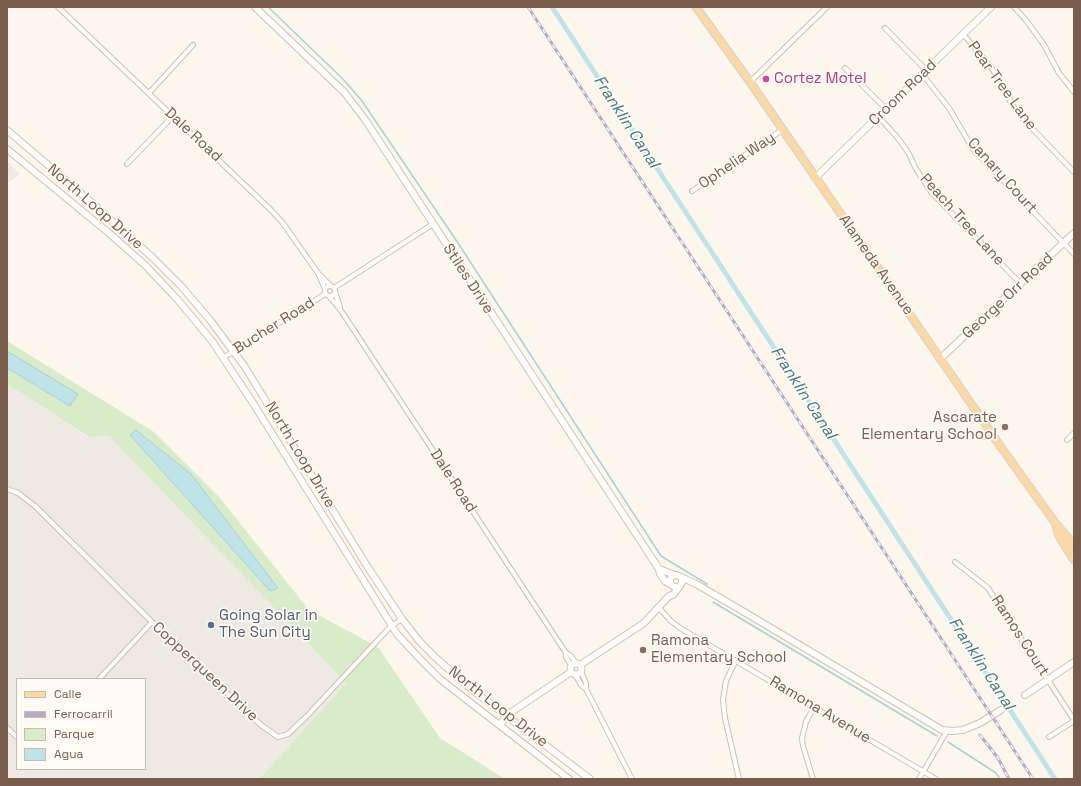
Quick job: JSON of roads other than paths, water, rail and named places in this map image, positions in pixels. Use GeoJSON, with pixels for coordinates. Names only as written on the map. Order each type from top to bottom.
{"type":"FeatureCollection","features":[{"type":"Feature","properties":{"kind":"main road","name":"Alameda Avenue"},"geometry":{"type":"LineString","coordinates":[[696,7],[750,82],[815,178],[1056,524],[1074,545]]}},
{"type":"Feature","properties":{"kind":"main road","name":"Alameda Avenue"},"geometry":{"type":"LineString","coordinates":[[1056,524],[1059,536],[1074,560]]}},
{"type":"Feature","properties":{"kind":"street","name":"Dale Road"},"geometry":{"type":"LineString","coordinates":[[58,7],[271,210],[297,242],[318,273],[333,289],[340,309]]}},
{"type":"Feature","properties":{"kind":"street","name":"Stiles Drive"},"geometry":{"type":"LineString","coordinates":[[256,7],[344,92],[364,118],[659,569],[663,579],[670,585]]}},
{"type":"Feature","properties":{"kind":"street"},"geometry":{"type":"LineString","coordinates":[[750,82],[827,7]]}},
{"type":"Feature","properties":{"kind":"street","name":"Croom Road"},"geometry":{"type":"LineString","coordinates":[[815,178],[991,7]]}},
{"type":"Feature","properties":{"kind":"street"},"geometry":{"type":"LineString","coordinates":[[1014,7],[1026,20],[1044,45],[1059,73],[1074,92]]}},
{"type":"Feature","properties":{"kind":"street","name":"Canary Court"},"geometry":{"type":"LineString","coordinates":[[885,28],[924,72],[949,108],[973,149],[1074,254]]}},
{"type":"Feature","properties":{"kind":"street","name":"Pear Tree Lane"},"geometry":{"type":"LineString","coordinates":[[963,34],[991,67],[1002,84],[1011,103],[1023,119],[1074,172]]}},
{"type":"Feature","properties":{"kind":"street"},"geometry":{"type":"LineString","coordinates":[[148,93],[193,45]]}},
{"type":"Feature","properties":{"kind":"street"},"geometry":{"type":"LineString","coordinates":[[845,68],[886,109]]}},
{"type":"Feature","properties":{"kind":"street"},"geometry":{"type":"LineString","coordinates":[[127,164],[173,116]]}},
{"type":"Feature","properties":{"kind":"street","name":"Peach Tree Lane"},"geometry":{"type":"LineString","coordinates":[[878,116],[908,152],[916,169],[932,192],[1020,283]]}},
{"type":"Feature","properties":{"kind":"street","name":"North Loop Drive"},"geometry":{"type":"LineString","coordinates":[[7,130],[129,236],[182,286],[210,320],[234,351],[255,382],[367,566],[402,619],[420,642],[470,688],[590,779]]}},
{"type":"Feature","properties":{"kind":"street","name":"Ophelia Way"},"geometry":{"type":"LineString","coordinates":[[692,191],[782,130]]}},
{"type":"Feature","properties":{"kind":"street","name":"North Loop Drive"},"geometry":{"type":"LineString","coordinates":[[7,149],[145,265],[178,300],[212,341],[391,626],[408,647],[440,678],[569,779]]}},
{"type":"Feature","properties":{"kind":"street"},"geometry":{"type":"LineString","coordinates":[[333,289],[433,224]]}},
{"type":"Feature","properties":{"kind":"street","name":"George Orr Road"},"geometry":{"type":"LineString","coordinates":[[941,358],[1074,233]]}},
{"type":"Feature","properties":{"kind":"street"},"geometry":{"type":"LineString","coordinates":[[121,244],[129,236]]}},
{"type":"Feature","properties":{"kind":"street","name":"Dale Road"},"geometry":{"type":"LineString","coordinates":[[318,273],[326,293],[340,309],[566,653],[570,655],[581,685],[586,689],[632,779]]}},
{"type":"Feature","properties":{"kind":"street"},"geometry":{"type":"LineString","coordinates":[[327,286],[333,289],[333,295],[326,293],[327,286]]}},
{"type":"Feature","properties":{"kind":"street","name":"Bucher Road"},"geometry":{"type":"LineString","coordinates":[[224,358],[326,293]]}},
{"type":"Feature","properties":{"kind":"street"},"geometry":{"type":"LineString","coordinates":[[1067,440],[1074,433]]}},
{"type":"Feature","properties":{"kind":"street"},"geometry":{"type":"LineString","coordinates":[[308,492],[318,485]]}},
{"type":"Feature","properties":{"kind":"street","name":"Copperqueen Drive"},"geometry":{"type":"LineString","coordinates":[[7,489],[18,493],[35,506],[152,622],[261,725],[278,737],[288,734],[308,716],[391,626],[402,619]]}},
{"type":"Feature","properties":{"kind":"street","name":"Ramos Court"},"geometry":{"type":"LineString","coordinates":[[955,562],[988,588],[1074,720]]}},
{"type":"Feature","properties":{"kind":"street"},"geometry":{"type":"LineString","coordinates":[[659,569],[698,585],[937,727],[947,731],[963,730],[1001,710]]}},
{"type":"Feature","properties":{"kind":"street"},"geometry":{"type":"LineString","coordinates":[[669,596],[670,578],[678,576]]}},
{"type":"Feature","properties":{"kind":"street"},"geometry":{"type":"LineString","coordinates":[[500,725],[506,715],[644,623],[669,596],[673,595],[680,587],[682,582],[678,576]]}},
{"type":"Feature","properties":{"kind":"street"},"geometry":{"type":"LineString","coordinates":[[670,585],[675,588],[692,583]]}},
{"type":"Feature","properties":{"kind":"street","name":"Ramona Avenue"},"geometry":{"type":"LineString","coordinates":[[658,607],[680,628],[936,779]]}},
{"type":"Feature","properties":{"kind":"street"},"geometry":{"type":"LineString","coordinates":[[100,678],[152,622]]}},
{"type":"Feature","properties":{"kind":"street"},"geometry":{"type":"LineString","coordinates":[[736,660],[726,681],[723,700],[725,718],[739,779]]}},
{"type":"Feature","properties":{"kind":"street"},"geometry":{"type":"LineString","coordinates":[[1025,695],[1074,662]]}},
{"type":"Feature","properties":{"kind":"street"},"geometry":{"type":"LineString","coordinates":[[813,779],[802,738],[806,722],[814,707]]}},
{"type":"Feature","properties":{"kind":"street"},"geometry":{"type":"LineString","coordinates":[[1050,737],[1074,720]]}},
{"type":"Feature","properties":{"kind":"street"},"geometry":{"type":"LineString","coordinates":[[7,728],[16,736]]}},
{"type":"Feature","properties":{"kind":"street"},"geometry":{"type":"LineString","coordinates":[[919,779],[947,731]]}},
{"type":"Feature","properties":{"kind":"water"},"geometry":{"type":"Polygon","coordinates":[[[7,351],[78,394],[70,406],[7,368],[7,351]]]}},
{"type":"Feature","properties":{"kind":"water"},"geometry":{"type":"Polygon","coordinates":[[[136,430],[191,474],[278,588],[270,591],[130,435],[136,430]]]}},
{"type":"Feature","properties":{"kind":"waterway"},"geometry":{"type":"LineString","coordinates":[[268,7],[343,79],[362,101],[458,243],[661,556],[707,584]]}},
{"type":"Feature","properties":{"kind":"waterway","name":"Franklin Canal"},"geometry":{"type":"LineString","coordinates":[[552,7],[1055,779]]}},
{"type":"Feature","properties":{"kind":"waterway"},"geometry":{"type":"LineString","coordinates":[[713,602],[937,736]]}},
{"type":"Feature","properties":{"kind":"waterway"},"geometry":{"type":"LineString","coordinates":[[948,742],[996,773],[1000,779]]}},
{"type":"Feature","properties":{"kind":"railway"},"geometry":{"type":"LineString","coordinates":[[528,7],[1033,779]]}},
{"type":"Feature","properties":{"kind":"railway"},"geometry":{"type":"LineString","coordinates":[[980,735],[998,758],[1009,779]]}},
{"type":"Feature","properties":{"kind":"place","name":"Cortez Motel"},"geometry":{"type":"Point","coordinates":[766,79]}},
{"type":"Feature","properties":{"kind":"place","name":"Ascarate Elementary School"},"geometry":{"type":"Point","coordinates":[1005,427]}},
{"type":"Feature","properties":{"kind":"place","name":"Going Solar in The Sun City"},"geometry":{"type":"Point","coordinates":[211,625]}},
{"type":"Feature","properties":{"kind":"place","name":"Ramona Elementary School"},"geometry":{"type":"Point","coordinates":[643,650]}}]}
